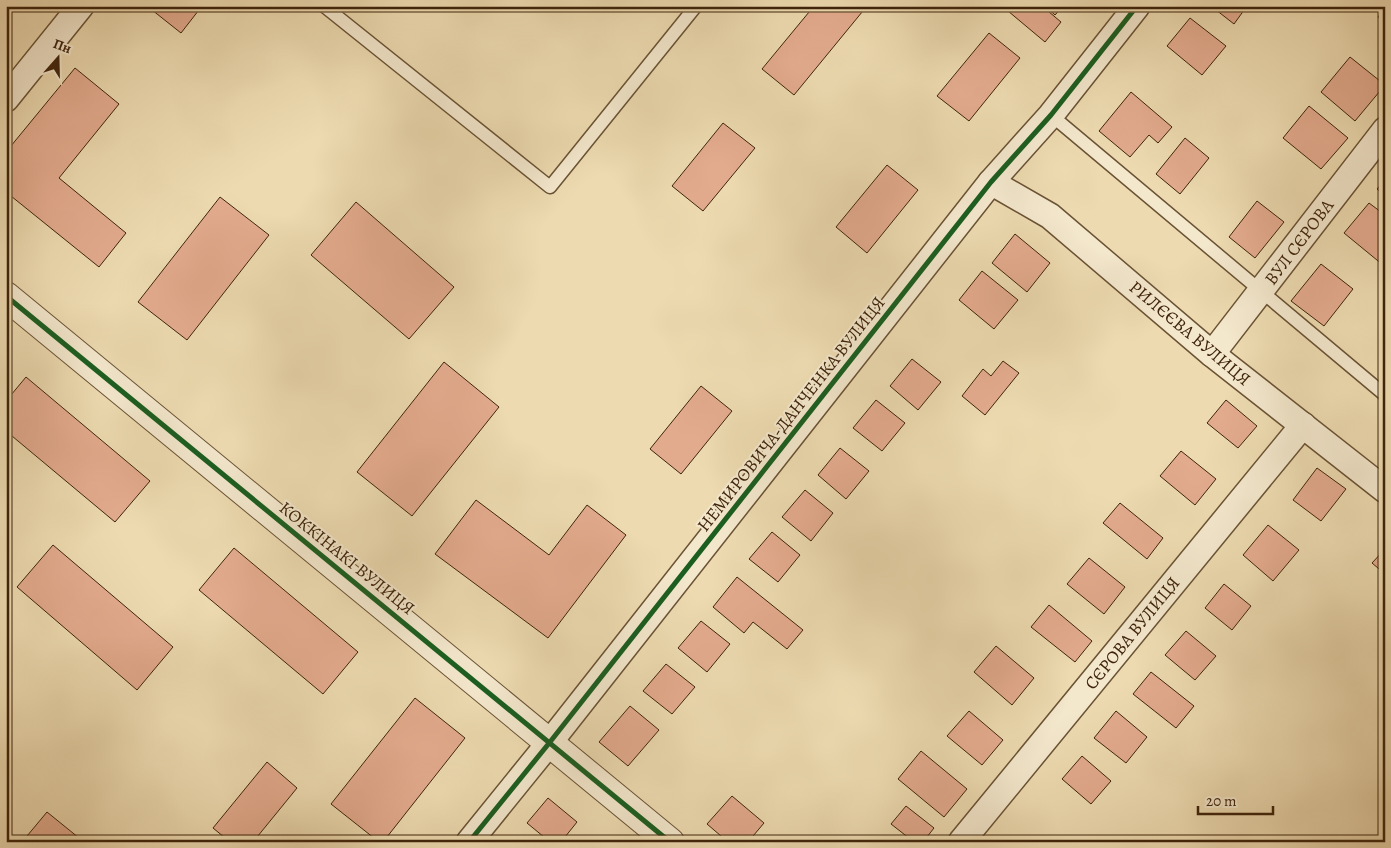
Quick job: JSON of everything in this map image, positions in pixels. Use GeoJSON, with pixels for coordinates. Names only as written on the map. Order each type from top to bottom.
{"type":"FeatureCollection","features":[{"type":"Feature","properties":{"kind":"street"},"geometry":{"type":"LineString","coordinates":[[6,100],[81,6]]}},
{"type":"Feature","properties":{"kind":"street","name":"НЕМИРОВИЧА-ДАНЧЕНКА ВУЛИЦЯ"},"geometry":{"type":"LineString","coordinates":[[469,842],[991,182],[1051,115],[1137,6]]}},
{"type":"Feature","properties":{"kind":"street","name":"ВУЛ СЄРОВА"},"geometry":{"type":"LineString","coordinates":[[1212,354],[1385,130]]}},
{"type":"Feature","properties":{"kind":"street","name":"РИЛЄЄВА ВУЛИЦЯ"},"geometry":{"type":"LineString","coordinates":[[991,182],[1050,216],[1212,354],[1385,490]]}},
{"type":"Feature","properties":{"kind":"street","name":"КОККІНАКІ ВУЛИЦЯ"},"geometry":{"type":"LineString","coordinates":[[6,296],[670,842]]}},
{"type":"Feature","properties":{"kind":"street","name":"СЄРОВА ВУЛИЦЯ"},"geometry":{"type":"LineString","coordinates":[[961,842],[1303,425]]}},
{"type":"Feature","properties":{"kind":"lane"},"geometry":{"type":"LineString","coordinates":[[324,6],[550,187],[696,6]]}},
{"type":"Feature","properties":{"kind":"lane"},"geometry":{"type":"LineString","coordinates":[[1051,115],[1385,395]]}},
{"type":"Feature","properties":{"kind":"building"},"geometry":{"type":"Polygon","coordinates":[[[147,6],[202,6],[181,33],[147,6]]]}},
{"type":"Feature","properties":{"kind":"building"},"geometry":{"type":"Polygon","coordinates":[[[814,6],[867,6],[794,95],[762,69],[814,6]]]}},
{"type":"Feature","properties":{"kind":"building"},"geometry":{"type":"Polygon","coordinates":[[[1002,6],[1042,6],[1061,22],[1045,42],[1002,6]]]}},
{"type":"Feature","properties":{"kind":"building"},"geometry":{"type":"Polygon","coordinates":[[[1045,6],[1063,6],[1055,15],[1045,6]]]}},
{"type":"Feature","properties":{"kind":"building"},"geometry":{"type":"Polygon","coordinates":[[[1211,6],[1247,6],[1234,24],[1211,6]]]}},
{"type":"Feature","properties":{"kind":"building"},"geometry":{"type":"Polygon","coordinates":[[[1385,8],[1385,23],[1378,17],[1385,8]]]}},
{"type":"Feature","properties":{"kind":"building"},"geometry":{"type":"Polygon","coordinates":[[[1190,18],[1226,46],[1202,75],[1167,46],[1190,18]]]}},
{"type":"Feature","properties":{"kind":"building"},"geometry":{"type":"Polygon","coordinates":[[[989,33],[1020,58],[969,121],[937,96],[989,33]]]}},
{"type":"Feature","properties":{"kind":"building"},"geometry":{"type":"Polygon","coordinates":[[[1350,57],[1385,85],[1355,121],[1321,92],[1350,57]]]}},
{"type":"Feature","properties":{"kind":"building"},"geometry":{"type":"Polygon","coordinates":[[[75,68],[119,104],[59,178],[126,233],[99,267],[6,192],[6,152],[75,68]]]}},
{"type":"Feature","properties":{"kind":"building"},"geometry":{"type":"Polygon","coordinates":[[[1131,92],[1172,127],[1158,143],[1149,135],[1130,157],[1099,131],[1131,92]]]}},
{"type":"Feature","properties":{"kind":"building"},"geometry":{"type":"Polygon","coordinates":[[[1309,106],[1348,138],[1321,169],[1283,138],[1309,106]]]}},
{"type":"Feature","properties":{"kind":"building"},"geometry":{"type":"Polygon","coordinates":[[[723,123],[755,148],[703,211],[672,186],[723,123]]]}},
{"type":"Feature","properties":{"kind":"building"},"geometry":{"type":"Polygon","coordinates":[[[1185,138],[1209,158],[1180,194],[1156,174],[1185,138]]]}},
{"type":"Feature","properties":{"kind":"building"},"geometry":{"type":"Polygon","coordinates":[[[887,165],[918,190],[867,253],[836,227],[887,165]]]}},
{"type":"Feature","properties":{"kind":"building"},"geometry":{"type":"Polygon","coordinates":[[[1385,180],[1385,196],[1377,189],[1385,180]]]}},
{"type":"Feature","properties":{"kind":"building"},"geometry":{"type":"Polygon","coordinates":[[[220,197],[269,235],[187,340],[138,302],[220,197]]]}},
{"type":"Feature","properties":{"kind":"building"},"geometry":{"type":"Polygon","coordinates":[[[1257,201],[1284,222],[1255,258],[1229,237],[1257,201]]]}},
{"type":"Feature","properties":{"kind":"building"},"geometry":{"type":"Polygon","coordinates":[[[356,202],[454,287],[409,339],[311,255],[356,202]]]}},
{"type":"Feature","properties":{"kind":"building"},"geometry":{"type":"Polygon","coordinates":[[[1369,203],[1385,215],[1385,263],[1383,265],[1344,233],[1369,203]]]}},
{"type":"Feature","properties":{"kind":"building"},"geometry":{"type":"Polygon","coordinates":[[[1015,234],[1050,263],[1027,292],[992,263],[1015,234]]]}},
{"type":"Feature","properties":{"kind":"building"},"geometry":{"type":"Polygon","coordinates":[[[1321,264],[1353,289],[1324,326],[1291,301],[1321,264]]]}},
{"type":"Feature","properties":{"kind":"building"},"geometry":{"type":"Polygon","coordinates":[[[982,271],[1018,300],[994,329],[959,300],[982,271]]]}},
{"type":"Feature","properties":{"kind":"building"},"geometry":{"type":"Polygon","coordinates":[[[912,359],[941,382],[918,410],[890,386],[912,359]]]}},
{"type":"Feature","properties":{"kind":"building"},"geometry":{"type":"Polygon","coordinates":[[[1003,361],[1019,373],[985,415],[962,396],[983,369],[991,376],[1003,361]]]}},
{"type":"Feature","properties":{"kind":"building"},"geometry":{"type":"Polygon","coordinates":[[[444,362],[499,407],[412,516],[357,472],[444,362]]]}},
{"type":"Feature","properties":{"kind":"building"},"geometry":{"type":"Polygon","coordinates":[[[26,377],[150,481],[115,522],[6,431],[6,401],[26,377]]]}},
{"type":"Feature","properties":{"kind":"building"},"geometry":{"type":"Polygon","coordinates":[[[701,386],[732,411],[681,474],[650,449],[701,386]]]}},
{"type":"Feature","properties":{"kind":"building"},"geometry":{"type":"Polygon","coordinates":[[[876,400],[905,423],[882,451],[853,428],[876,400]]]}},
{"type":"Feature","properties":{"kind":"building"},"geometry":{"type":"Polygon","coordinates":[[[1226,400],[1257,426],[1238,448],[1207,423],[1226,400]]]}},
{"type":"Feature","properties":{"kind":"building"},"geometry":{"type":"Polygon","coordinates":[[[840,448],[869,471],[846,499],[818,475],[840,448]]]}},
{"type":"Feature","properties":{"kind":"building"},"geometry":{"type":"Polygon","coordinates":[[[1181,451],[1216,479],[1195,505],[1160,476],[1181,451]]]}},
{"type":"Feature","properties":{"kind":"building"},"geometry":{"type":"Polygon","coordinates":[[[1317,468],[1346,489],[1321,521],[1293,500],[1317,468]]]}},
{"type":"Feature","properties":{"kind":"building"},"geometry":{"type":"Polygon","coordinates":[[[805,490],[833,513],[811,541],[782,517],[805,490]]]}},
{"type":"Feature","properties":{"kind":"building"},"geometry":{"type":"Polygon","coordinates":[[[476,500],[549,555],[587,505],[626,535],[548,638],[435,554],[476,500]]]}},
{"type":"Feature","properties":{"kind":"building"},"geometry":{"type":"Polygon","coordinates":[[[1120,503],[1163,538],[1147,559],[1103,523],[1120,503]]]}},
{"type":"Feature","properties":{"kind":"building"},"geometry":{"type":"Polygon","coordinates":[[[1268,525],[1299,550],[1273,581],[1243,555],[1268,525]]]}},
{"type":"Feature","properties":{"kind":"building"},"geometry":{"type":"Polygon","coordinates":[[[772,532],[800,555],[778,582],[749,559],[772,532]]]}},
{"type":"Feature","properties":{"kind":"building"},"geometry":{"type":"Polygon","coordinates":[[[53,545],[173,647],[137,690],[17,587],[53,545]]]}},
{"type":"Feature","properties":{"kind":"building"},"geometry":{"type":"Polygon","coordinates":[[[234,548],[358,652],[323,694],[199,590],[234,548]]]}},
{"type":"Feature","properties":{"kind":"building"},"geometry":{"type":"Polygon","coordinates":[[[1385,549],[1385,574],[1372,563],[1385,549]]]}},
{"type":"Feature","properties":{"kind":"building"},"geometry":{"type":"Polygon","coordinates":[[[1089,558],[1125,587],[1104,614],[1067,584],[1089,558]]]}},
{"type":"Feature","properties":{"kind":"building"},"geometry":{"type":"Polygon","coordinates":[[[737,577],[803,630],[787,649],[753,622],[744,633],[713,607],[737,577]]]}},
{"type":"Feature","properties":{"kind":"building"},"geometry":{"type":"Polygon","coordinates":[[[1224,584],[1251,606],[1232,630],[1205,608],[1224,584]]]}},
{"type":"Feature","properties":{"kind":"building"},"geometry":{"type":"Polygon","coordinates":[[[1049,605],[1092,641],[1075,662],[1031,627],[1049,605]]]}},
{"type":"Feature","properties":{"kind":"building"},"geometry":{"type":"Polygon","coordinates":[[[701,621],[730,644],[707,672],[678,648],[701,621]]]}},
{"type":"Feature","properties":{"kind":"building"},"geometry":{"type":"Polygon","coordinates":[[[1186,631],[1216,656],[1195,680],[1165,655],[1186,631]]]}},
{"type":"Feature","properties":{"kind":"building"},"geometry":{"type":"Polygon","coordinates":[[[996,646],[1034,678],[1012,705],[974,672],[996,646]]]}},
{"type":"Feature","properties":{"kind":"building"},"geometry":{"type":"Polygon","coordinates":[[[666,664],[695,687],[672,714],[643,691],[666,664]]]}},
{"type":"Feature","properties":{"kind":"building"},"geometry":{"type":"Polygon","coordinates":[[[1151,672],[1194,706],[1176,728],[1133,694],[1151,672]]]}},
{"type":"Feature","properties":{"kind":"building"},"geometry":{"type":"Polygon","coordinates":[[[415,698],[465,738],[383,842],[379,842],[331,804],[415,698]]]}},
{"type":"Feature","properties":{"kind":"building"},"geometry":{"type":"Polygon","coordinates":[[[630,706],[659,730],[628,766],[599,742],[630,706]]]}},
{"type":"Feature","properties":{"kind":"building"},"geometry":{"type":"Polygon","coordinates":[[[969,711],[1003,740],[982,765],[947,736],[969,711]]]}},
{"type":"Feature","properties":{"kind":"building"},"geometry":{"type":"Polygon","coordinates":[[[1116,711],[1147,737],[1126,763],[1094,738],[1116,711]]]}},
{"type":"Feature","properties":{"kind":"building"},"geometry":{"type":"Polygon","coordinates":[[[921,751],[967,789],[944,817],[898,779],[921,751]]]}},
{"type":"Feature","properties":{"kind":"building"},"geometry":{"type":"Polygon","coordinates":[[[1082,756],[1111,781],[1091,804],[1062,779],[1082,756]]]}},
{"type":"Feature","properties":{"kind":"building"},"geometry":{"type":"Polygon","coordinates":[[[267,762],[297,788],[253,842],[230,842],[213,828],[267,762]]]}},
{"type":"Feature","properties":{"kind":"building"},"geometry":{"type":"Polygon","coordinates":[[[732,796],[764,823],[748,842],[728,842],[707,824],[732,796]]]}},
{"type":"Feature","properties":{"kind":"building"},"geometry":{"type":"Polygon","coordinates":[[[548,798],[577,822],[561,842],[550,842],[527,823],[548,798]]]}},
{"type":"Feature","properties":{"kind":"building"},"geometry":{"type":"Polygon","coordinates":[[[906,806],[934,828],[923,842],[914,842],[891,824],[906,806]]]}},
{"type":"Feature","properties":{"kind":"building"},"geometry":{"type":"Polygon","coordinates":[[[47,812],[84,842],[22,842],[47,812]]]}},
{"type":"Feature","properties":{"kind":"building"},"geometry":{"type":"Polygon","coordinates":[[[1385,829],[1385,842],[1381,842],[1377,838],[1385,829]]]}},
{"type":"Feature","properties":{"kind":"cycle path"},"geometry":{"type":"LineString","coordinates":[[469,842],[991,182],[1051,115],[1137,6]]}},
{"type":"Feature","properties":{"kind":"cycle path"},"geometry":{"type":"LineString","coordinates":[[6,296],[670,842]]}}]}
